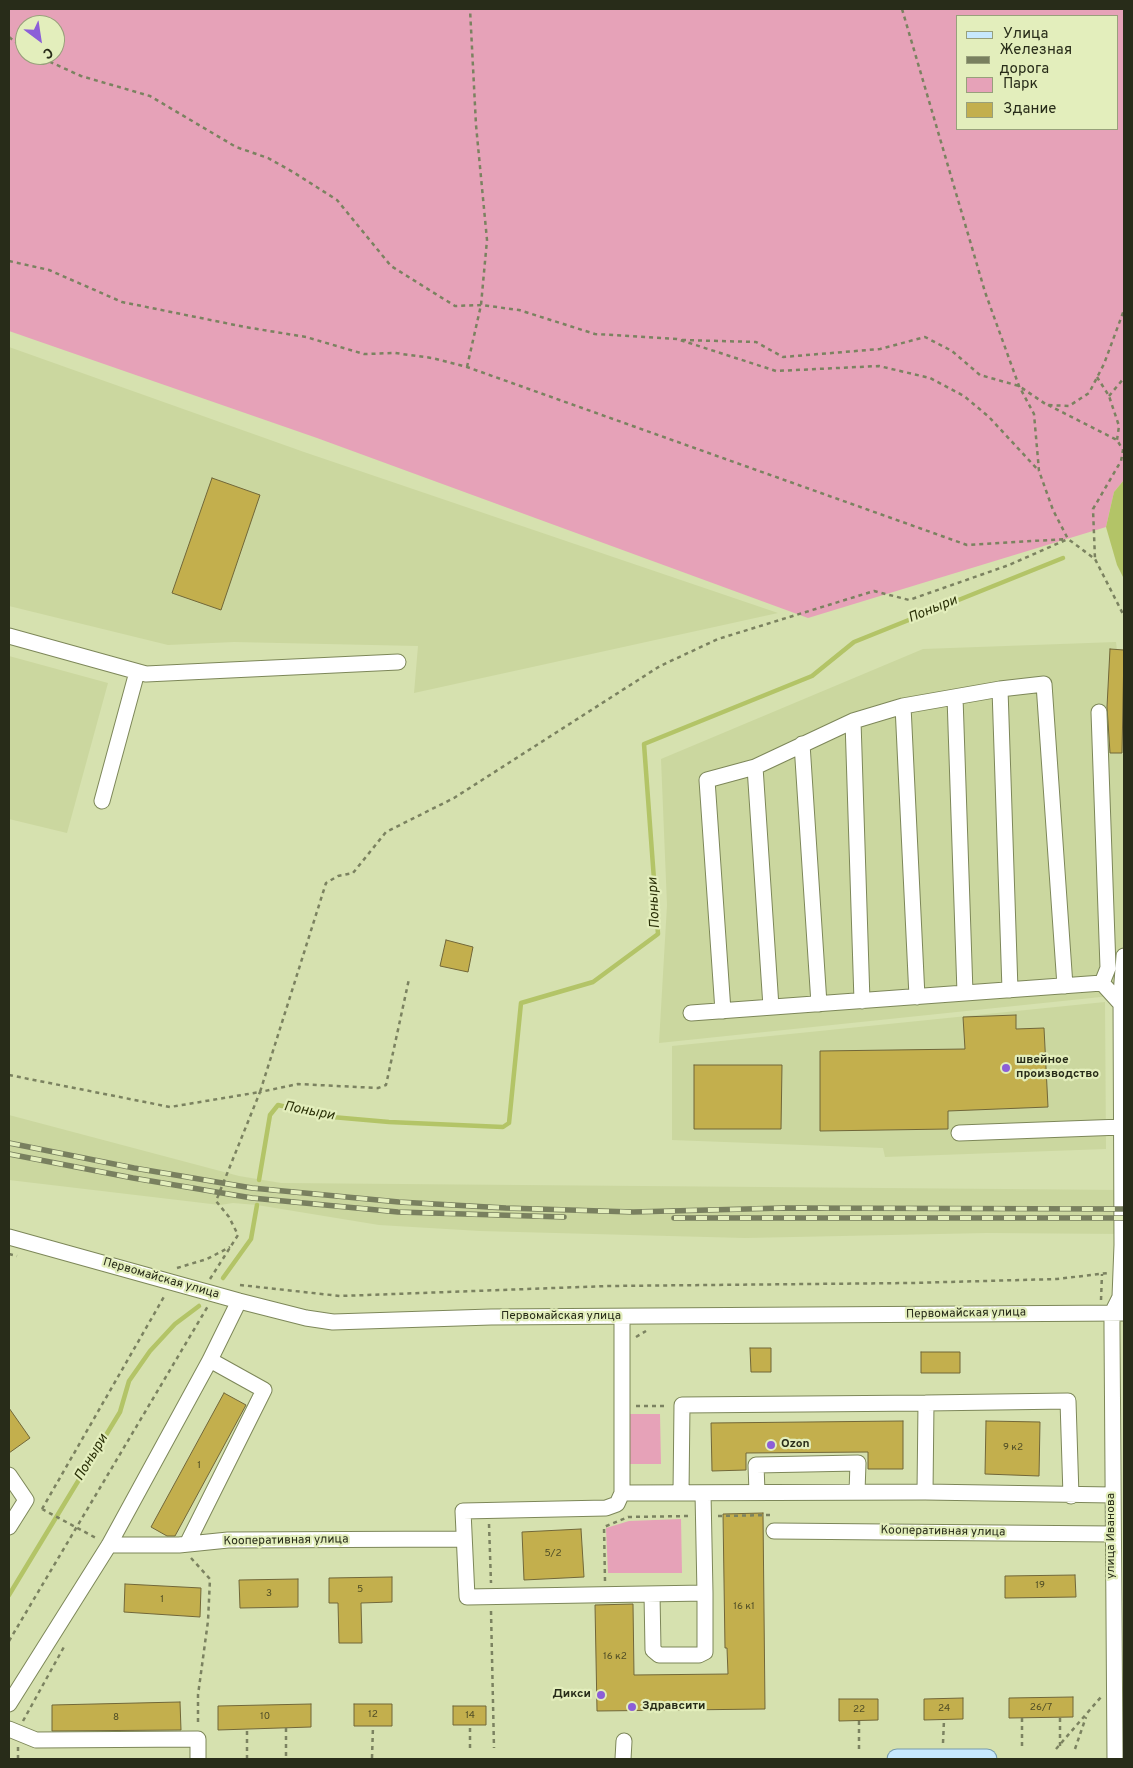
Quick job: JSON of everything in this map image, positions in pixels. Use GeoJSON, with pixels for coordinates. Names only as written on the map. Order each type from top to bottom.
{"type":"FeatureCollection","features":[{"type":"Feature","properties":{"kind":"main road"},"geometry":{"type":"LineString","coordinates":[[897,1759],[987,1759]]}},
{"type":"Feature","properties":{"kind":"street"},"geometry":{"type":"LineString","coordinates":[[9,636],[146,674],[398,662]]}},
{"type":"Feature","properties":{"kind":"street"},"geometry":{"type":"LineString","coordinates":[[102,801],[137,672]]}},
{"type":"Feature","properties":{"kind":"street"},"geometry":{"type":"LineString","coordinates":[[724,1011],[708,780],[755,767],[853,721],[904,706],[1000,689],[1044,684],[1065,986]]}},
{"type":"Feature","properties":{"kind":"street"},"geometry":{"type":"LineString","coordinates":[[1000,689],[1010,990]]}},
{"type":"Feature","properties":{"kind":"street"},"geometry":{"type":"LineString","coordinates":[[955,697],[965,993]]}},
{"type":"Feature","properties":{"kind":"street"},"geometry":{"type":"LineString","coordinates":[[904,706],[917,997]]}},
{"type":"Feature","properties":{"kind":"street"},"geometry":{"type":"LineString","coordinates":[[1099,712],[1108,968],[1102,983]]}},
{"type":"Feature","properties":{"kind":"street"},"geometry":{"type":"LineString","coordinates":[[853,721],[862,1001]]}},
{"type":"Feature","properties":{"kind":"street"},"geometry":{"type":"LineString","coordinates":[[802,744],[819,1004]]}},
{"type":"Feature","properties":{"kind":"street"},"geometry":{"type":"LineString","coordinates":[[755,767],[771,1007]]}},
{"type":"Feature","properties":{"kind":"street","name":"улица Иванова"},"geometry":{"type":"LineString","coordinates":[[1115,1759],[1118,1622],[1116,1530],[1112,1495],[1118,1395],[1112,1311],[1120,1297],[1123,1171],[1121,1004],[1124,956]]}},
{"type":"Feature","properties":{"kind":"street"},"geometry":{"type":"LineString","coordinates":[[691,1013],[1102,983]]}},
{"type":"Feature","properties":{"kind":"street"},"geometry":{"type":"LineString","coordinates":[[1102,983],[1121,1004]]}},
{"type":"Feature","properties":{"kind":"street"},"geometry":{"type":"LineString","coordinates":[[959,1133],[1122,1126]]}},
{"type":"Feature","properties":{"kind":"street","name":"Первомайская улица"},"geometry":{"type":"LineString","coordinates":[[9,1236],[239,1301],[306,1318],[333,1322],[492,1317],[1112,1311]]}},
{"type":"Feature","properties":{"kind":"street"},"geometry":{"type":"LineString","coordinates":[[9,1704],[109,1545],[210,1360],[239,1301]]}},
{"type":"Feature","properties":{"kind":"street"},"geometry":{"type":"LineString","coordinates":[[622,1317],[622,1493],[617,1504],[606,1508],[462,1511],[467,1597],[705,1593]]}},
{"type":"Feature","properties":{"kind":"street"},"geometry":{"type":"LineString","coordinates":[[183,1544],[264,1390],[210,1360]]}},
{"type":"Feature","properties":{"kind":"street"},"geometry":{"type":"LineString","coordinates":[[681,1493],[682,1406],[1068,1401],[1071,1496]]}},
{"type":"Feature","properties":{"kind":"street"},"geometry":{"type":"LineString","coordinates":[[925,1492],[926,1403]]}},
{"type":"Feature","properties":{"kind":"street"},"geometry":{"type":"LineString","coordinates":[[757,1492],[756,1465],[858,1463],[857,1492]]}},
{"type":"Feature","properties":{"kind":"street"},"geometry":{"type":"LineString","coordinates":[[9,1475],[26,1500],[9,1527]]}},
{"type":"Feature","properties":{"kind":"street"},"geometry":{"type":"LineString","coordinates":[[622,1493],[925,1492],[1071,1496],[1112,1495]]}},
{"type":"Feature","properties":{"kind":"street"},"geometry":{"type":"LineString","coordinates":[[652,1594],[653,1650],[659,1655],[699,1655],[705,1652],[703,1493]]}},
{"type":"Feature","properties":{"kind":"street","name":"Кооперативная улица"},"geometry":{"type":"LineString","coordinates":[[774,1531],[1116,1530]]}},
{"type":"Feature","properties":{"kind":"street","name":"Кооперативная улица"},"geometry":{"type":"LineString","coordinates":[[109,1545],[183,1544],[228,1540],[464,1539]]}},
{"type":"Feature","properties":{"kind":"street"},"geometry":{"type":"LineString","coordinates":[[9,1729],[36,1740],[198,1739],[198,1759]]}},
{"type":"Feature","properties":{"kind":"street"},"geometry":{"type":"LineString","coordinates":[[623,1759],[624,1741]]}},
{"type":"Feature","properties":{"kind":"path"},"geometry":{"type":"LineString","coordinates":[[467,367],[481,305],[487,240],[476,125],[470,9]]}},
{"type":"Feature","properties":{"kind":"path"},"geometry":{"type":"LineString","coordinates":[[902,9],[985,292],[1019,386],[1034,414],[1039,472],[1053,510],[1068,539],[1095,559]]}},
{"type":"Feature","properties":{"kind":"path"},"geometry":{"type":"LineString","coordinates":[[57,65],[81,76],[150,96],[236,147],[268,158],[336,200],[391,266],[455,306],[481,305],[519,310],[595,334],[756,342],[783,357],[880,349],[925,337],[952,351],[980,375],[1019,386],[1047,405],[1117,440],[1123,450],[1123,460],[1093,509],[1095,559],[1124,616]]}},
{"type":"Feature","properties":{"kind":"path"},"geometry":{"type":"LineString","coordinates":[[9,261],[49,270],[122,302],[245,327],[306,337],[364,354],[395,353],[432,358],[467,367],[967,544],[1068,539]]}},
{"type":"Feature","properties":{"kind":"path"},"geometry":{"type":"LineString","coordinates":[[1047,405],[1069,406],[1089,392],[1124,310]]}},
{"type":"Feature","properties":{"kind":"path"},"geometry":{"type":"LineString","coordinates":[[677,339],[776,371],[878,366],[930,378],[964,396],[989,416],[1039,472]]}},
{"type":"Feature","properties":{"kind":"path"},"geometry":{"type":"LineString","coordinates":[[1097,377],[1109,396],[1119,426],[1117,440]]}},
{"type":"Feature","properties":{"kind":"path"},"geometry":{"type":"LineString","coordinates":[[1109,396],[1124,378]]}},
{"type":"Feature","properties":{"kind":"path"},"geometry":{"type":"LineString","coordinates":[[217,1280],[210,1279],[238,1235],[229,1217],[216,1201],[260,1092],[326,883],[338,876],[353,873],[386,832],[454,798],[660,666],[718,639],[874,591],[909,600],[1009,565],[1068,539]]}},
{"type":"Feature","properties":{"kind":"path"},"geometry":{"type":"LineString","coordinates":[[9,1075],[170,1107],[298,1084],[378,1088],[386,1085],[409,979]]}},
{"type":"Feature","properties":{"kind":"path"},"geometry":{"type":"LineString","coordinates":[[182,1272],[173,1269],[207,1259],[231,1246]]}},
{"type":"Feature","properties":{"kind":"path"},"geometry":{"type":"LineString","coordinates":[[231,1284],[340,1296],[608,1286],[921,1283],[1057,1279],[1120,1272]]}},
{"type":"Feature","properties":{"kind":"path"},"geometry":{"type":"LineString","coordinates":[[1102,1274],[1112,1311]]}},
{"type":"Feature","properties":{"kind":"path"},"geometry":{"type":"LineString","coordinates":[[42,1509],[165,1296]]}},
{"type":"Feature","properties":{"kind":"path"},"geometry":{"type":"LineString","coordinates":[[9,1641],[208,1304]]}},
{"type":"Feature","properties":{"kind":"path"},"geometry":{"type":"LineString","coordinates":[[622,1406],[682,1406]]}},
{"type":"Feature","properties":{"kind":"path"},"geometry":{"type":"LineString","coordinates":[[489,1510],[494,1748]]}},
{"type":"Feature","properties":{"kind":"path"},"geometry":{"type":"LineString","coordinates":[[47,1512],[109,1545]]}},
{"type":"Feature","properties":{"kind":"path"},"geometry":{"type":"LineString","coordinates":[[605,1595],[604,1527],[628,1517],[774,1515]]}},
{"type":"Feature","properties":{"kind":"path"},"geometry":{"type":"LineString","coordinates":[[183,1544],[210,1578],[208,1621],[198,1695],[198,1739]]}},
{"type":"Feature","properties":{"kind":"path"},"geometry":{"type":"LineString","coordinates":[[1056,1749],[1101,1695]]}},
{"type":"Feature","properties":{"kind":"path"},"geometry":{"type":"LineString","coordinates":[[1075,1749],[1086,1715]]}},
{"type":"Feature","properties":{"kind":"path"},"geometry":{"type":"LineString","coordinates":[[1060,1717],[1060,1746]]}},
{"type":"Feature","properties":{"kind":"path"},"geometry":{"type":"LineString","coordinates":[[1022,1718],[1022,1750]]}},
{"type":"Feature","properties":{"kind":"path"},"geometry":{"type":"LineString","coordinates":[[943,1747],[944,1720]]}},
{"type":"Feature","properties":{"kind":"path"},"geometry":{"type":"LineString","coordinates":[[859,1721],[859,1752]]}},
{"type":"Feature","properties":{"kind":"path"},"geometry":{"type":"LineString","coordinates":[[470,1725],[470,1748]]}},
{"type":"Feature","properties":{"kind":"path"},"geometry":{"type":"LineString","coordinates":[[372,1758],[373,1726]]}},
{"type":"Feature","properties":{"kind":"path"},"geometry":{"type":"LineString","coordinates":[[286,1728],[286,1758]]}},
{"type":"Feature","properties":{"kind":"path"},"geometry":{"type":"LineString","coordinates":[[247,1729],[247,1759]]}},
{"type":"Feature","properties":{"kind":"shaded area"},"geometry":{"type":"Polygon","coordinates":[[[9,347],[304,452],[778,613],[414,693],[418,646],[234,642],[168,645],[9,606],[9,347]]]}},
{"type":"Feature","properties":{"kind":"shaded area"},"geometry":{"type":"Polygon","coordinates":[[[1124,480],[1124,579],[1117,565],[1106,527],[1114,492],[1124,480]]]}},
{"type":"Feature","properties":{"kind":"shaded area"},"geometry":{"type":"Polygon","coordinates":[[[1116,642],[1121,684],[1124,685],[1124,1139],[1120,995],[659,1043],[667,905],[661,759],[923,649],[1116,642]]]}},
{"type":"Feature","properties":{"kind":"shaded area"},"geometry":{"type":"Polygon","coordinates":[[[9,656],[108,683],[67,833],[9,819],[9,656]]]}},
{"type":"Feature","properties":{"kind":"shaded area"},"geometry":{"type":"Polygon","coordinates":[[[1105,1002],[1106,1149],[885,1157],[883,1148],[672,1140],[672,1046],[1105,1002]]]}},
{"type":"Feature","properties":{"kind":"shaded area"},"geometry":{"type":"Polygon","coordinates":[[[9,1115],[239,1176],[281,1183],[1124,1190],[1124,1234],[987,1233],[745,1238],[480,1231],[379,1225],[257,1205],[233,1203],[220,1205],[9,1180],[9,1115]]]}},
{"type":"Feature","properties":{"kind":"green space"},"geometry":{"type":"Polygon","coordinates":[[[9,9],[1124,9],[1124,480],[1114,492],[1106,527],[808,618],[317,438],[9,331],[9,9]]]}},
{"type":"Feature","properties":{"kind":"green space"},"geometry":{"type":"Polygon","coordinates":[[[629,1414],[660,1414],[661,1464],[629,1464],[629,1414]]]}},
{"type":"Feature","properties":{"kind":"green space"},"geometry":{"type":"Polygon","coordinates":[[[681,1519],[682,1573],[608,1573],[606,1528],[629,1521],[681,1519]]]}},
{"type":"Feature","properties":{"kind":"building"},"geometry":{"type":"Polygon","coordinates":[[[212,478],[260,495],[221,610],[172,593],[212,478]]]}},
{"type":"Feature","properties":{"kind":"building"},"geometry":{"type":"Polygon","coordinates":[[[1110,649],[1124,650],[1122,753],[1110,753],[1107,707],[1110,649]]]}},
{"type":"Feature","properties":{"kind":"building"},"geometry":{"type":"Polygon","coordinates":[[[446,940],[473,947],[468,972],[440,966],[446,940]]]}},
{"type":"Feature","properties":{"kind":"building"},"geometry":{"type":"Polygon","coordinates":[[[1016,1015],[1016,1029],[1044,1028],[1048,1107],[948,1111],[948,1129],[820,1131],[820,1051],[965,1049],[963,1017],[1016,1015]]]}},
{"type":"Feature","properties":{"kind":"building"},"geometry":{"type":"Polygon","coordinates":[[[694,1065],[782,1065],[781,1129],[694,1129],[694,1065]]]}},
{"type":"Feature","properties":{"kind":"building"},"geometry":{"type":"Polygon","coordinates":[[[750,1348],[771,1348],[771,1372],[751,1372],[750,1348]]]}},
{"type":"Feature","properties":{"kind":"building"},"geometry":{"type":"Polygon","coordinates":[[[921,1352],[960,1352],[960,1373],[921,1373],[921,1352]]]}},
{"type":"Feature","properties":{"kind":"building"},"geometry":{"type":"Polygon","coordinates":[[[224,1393],[246,1405],[175,1536],[167,1536],[151,1527],[224,1393]]]}},
{"type":"Feature","properties":{"kind":"building"},"geometry":{"type":"Polygon","coordinates":[[[9,1408],[30,1438],[9,1453],[9,1408]]]}},
{"type":"Feature","properties":{"kind":"building"},"geometry":{"type":"Polygon","coordinates":[[[903,1421],[903,1469],[868,1469],[868,1452],[746,1453],[746,1470],[712,1471],[711,1423],[903,1421]]]}},
{"type":"Feature","properties":{"kind":"building"},"geometry":{"type":"Polygon","coordinates":[[[986,1421],[1040,1422],[1039,1476],[985,1474],[986,1421]]]}},
{"type":"Feature","properties":{"kind":"building"},"geometry":{"type":"Polygon","coordinates":[[[763,1513],[765,1709],[597,1711],[595,1605],[633,1604],[634,1675],[728,1674],[727,1648],[725,1648],[723,1514],[763,1513]]]}},
{"type":"Feature","properties":{"kind":"building"},"geometry":{"type":"Polygon","coordinates":[[[581,1529],[584,1577],[524,1580],[522,1532],[581,1529]]]}},
{"type":"Feature","properties":{"kind":"building"},"geometry":{"type":"Polygon","coordinates":[[[1075,1575],[1076,1597],[1005,1598],[1005,1576],[1075,1575]]]}},
{"type":"Feature","properties":{"kind":"building"},"geometry":{"type":"Polygon","coordinates":[[[392,1577],[392,1602],[361,1603],[362,1643],[339,1643],[338,1603],[329,1603],[329,1578],[392,1577]]]}},
{"type":"Feature","properties":{"kind":"building"},"geometry":{"type":"Polygon","coordinates":[[[298,1579],[298,1607],[240,1608],[239,1580],[298,1579]]]}},
{"type":"Feature","properties":{"kind":"building"},"geometry":{"type":"Polygon","coordinates":[[[125,1584],[201,1588],[200,1617],[124,1612],[125,1584]]]}},
{"type":"Feature","properties":{"kind":"building"},"geometry":{"type":"Polygon","coordinates":[[[1073,1697],[1073,1717],[1009,1718],[1009,1698],[1073,1697]]]}},
{"type":"Feature","properties":{"kind":"building"},"geometry":{"type":"Polygon","coordinates":[[[963,1698],[963,1719],[924,1720],[924,1699],[963,1698]]]}},
{"type":"Feature","properties":{"kind":"building"},"geometry":{"type":"Polygon","coordinates":[[[839,1699],[878,1699],[878,1720],[839,1721],[839,1699]]]}},
{"type":"Feature","properties":{"kind":"building"},"geometry":{"type":"Polygon","coordinates":[[[180,1702],[181,1730],[52,1731],[52,1705],[180,1702]]]}},
{"type":"Feature","properties":{"kind":"building"},"geometry":{"type":"Polygon","coordinates":[[[311,1704],[311,1727],[218,1730],[218,1706],[311,1704]]]}},
{"type":"Feature","properties":{"kind":"building"},"geometry":{"type":"Polygon","coordinates":[[[354,1704],[392,1704],[392,1726],[354,1726],[354,1704]]]}},
{"type":"Feature","properties":{"kind":"building"},"geometry":{"type":"Polygon","coordinates":[[[453,1706],[486,1706],[486,1725],[453,1725],[453,1706]]]}},
{"type":"Feature","properties":{"kind":"waterway","name":"Поныри"},"geometry":{"type":"LineString","coordinates":[[259,1180],[270,1115],[278,1105],[332,1117],[389,1122],[503,1127],[509,1123],[521,1003],[593,982],[658,934],[644,744],[812,676],[854,642],[1063,558]]}},
{"type":"Feature","properties":{"kind":"waterway","name":"Поныри"},"geometry":{"type":"LineString","coordinates":[[223,1278],[251,1239],[257,1205]]}},
{"type":"Feature","properties":{"kind":"waterway","name":"Поныри"},"geometry":{"type":"LineString","coordinates":[[9,1595],[120,1412],[129,1381],[150,1351],[175,1324],[199,1306]]}},
{"type":"Feature","properties":{"kind":"railway"},"geometry":{"type":"LineString","coordinates":[[9,1143],[134,1168],[252,1188],[399,1202],[633,1212],[784,1208],[1124,1209]]}},
{"type":"Feature","properties":{"kind":"railway"},"geometry":{"type":"LineString","coordinates":[[9,1154],[133,1178],[252,1198],[398,1212],[564,1217]]}},
{"type":"Feature","properties":{"kind":"railway"},"geometry":{"type":"LineString","coordinates":[[674,1218],[1124,1218]]}},
{"type":"Feature","properties":{"kind":"place","name":"швейное производство"},"geometry":{"type":"Point","coordinates":[1006,1068]}},
{"type":"Feature","properties":{"kind":"place","name":"Ozon"},"geometry":{"type":"Point","coordinates":[771,1445]}},
{"type":"Feature","properties":{"kind":"place","name":"Дикси"},"geometry":{"type":"Point","coordinates":[601,1695]}},
{"type":"Feature","properties":{"kind":"place","name":"Здравсити"},"geometry":{"type":"Point","coordinates":[632,1707]}}]}
